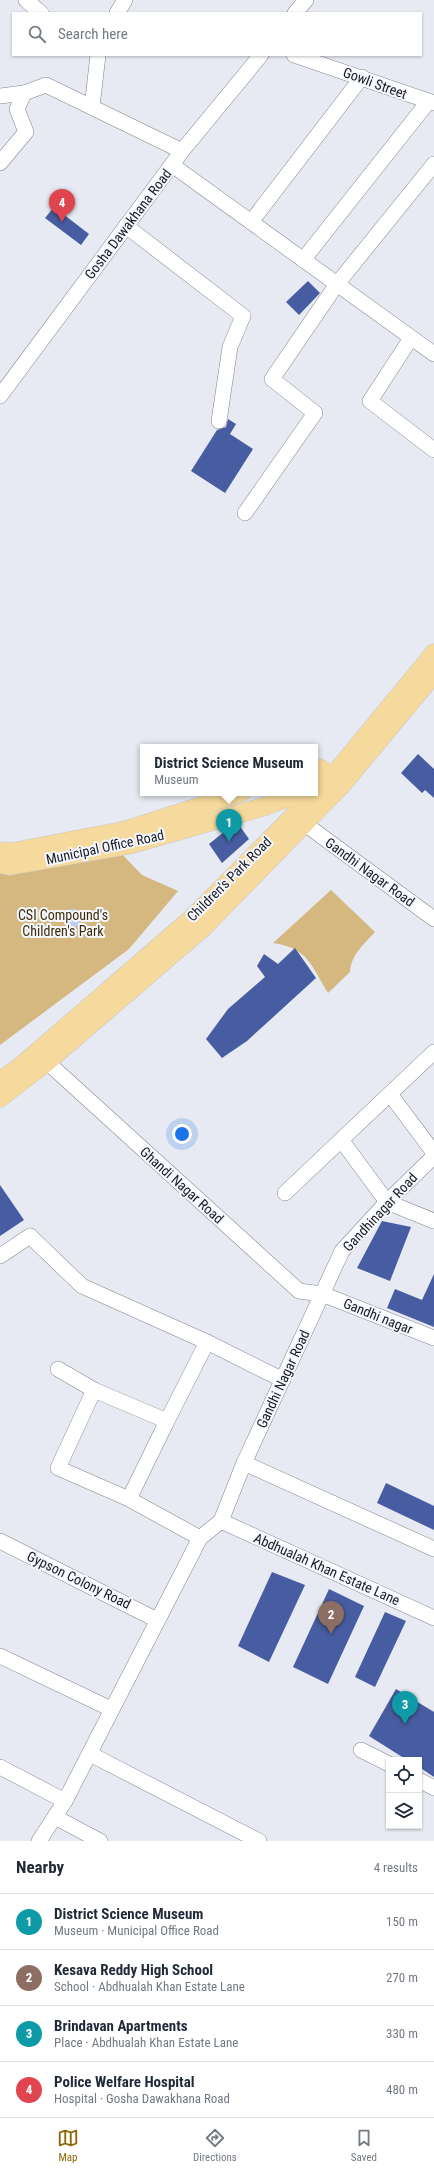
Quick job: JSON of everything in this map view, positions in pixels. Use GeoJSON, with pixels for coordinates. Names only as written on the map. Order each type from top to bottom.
{"type":"FeatureCollection","features":[{"type":"Feature","properties":{"kind":"main road","name":"Children's Park Road"},"geometry":{"type":"LineString","coordinates":[[0,1098],[47,1062],[204,927],[305,824],[434,653]]}},
{"type":"Feature","properties":{"kind":"main road","name":"Children's Park Road"},"geometry":{"type":"LineString","coordinates":[[0,1081],[22,1065],[193,917],[337,781],[434,674]]}},
{"type":"Feature","properties":{"kind":"main road"},"geometry":{"type":"LineString","coordinates":[[318,768],[320,768],[337,781]]}},
{"type":"Feature","properties":{"kind":"main road"},"geometry":{"type":"LineString","coordinates":[[318,784],[337,781]]}},
{"type":"Feature","properties":{"kind":"main road","name":"Municipal Office Road"},"geometry":{"type":"LineString","coordinates":[[0,851],[12,852],[126,830],[232,796]]}},
{"type":"Feature","properties":{"kind":"main road","name":"Municipal Office Road"},"geometry":{"type":"LineString","coordinates":[[0,864],[10,866],[129,845],[266,806],[292,796]]}},
{"type":"Feature","properties":{"kind":"street"},"geometry":{"type":"LineString","coordinates":[[26,0],[40,12]]}},
{"type":"Feature","properties":{"kind":"street"},"geometry":{"type":"LineString","coordinates":[[118,12],[125,0]]}},
{"type":"Feature","properties":{"kind":"street"},"geometry":{"type":"LineString","coordinates":[[296,12],[306,0]]}},
{"type":"Feature","properties":{"kind":"street"},"geometry":{"type":"LineString","coordinates":[[92,107],[98,56]]}},
{"type":"Feature","properties":{"kind":"street","name":"Gosha Dawakhana Road"},"geometry":{"type":"LineString","coordinates":[[0,396],[182,151],[260,56]]}},
{"type":"Feature","properties":{"kind":"street","name":"Gowli Street"},"geometry":{"type":"LineString","coordinates":[[297,56],[362,77],[431,102]]}},
{"type":"Feature","properties":{"kind":"street"},"geometry":{"type":"LineString","coordinates":[[251,222],[362,77]]}},
{"type":"Feature","properties":{"kind":"street"},"geometry":{"type":"LineString","coordinates":[[0,96],[24,93],[46,85],[182,151]]}},
{"type":"Feature","properties":{"kind":"street"},"geometry":{"type":"LineString","coordinates":[[0,163],[26,132],[17,109],[24,93]]}},
{"type":"Feature","properties":{"kind":"street"},"geometry":{"type":"LineString","coordinates":[[304,260],[431,102]]}},
{"type":"Feature","properties":{"kind":"street"},"geometry":{"type":"LineString","coordinates":[[245,513],[315,413],[272,379],[337,284],[434,164]]}},
{"type":"Feature","properties":{"kind":"street"},"geometry":{"type":"LineString","coordinates":[[172,165],[434,354]]}},
{"type":"Feature","properties":{"kind":"street"},"geometry":{"type":"LineString","coordinates":[[126,226],[243,316],[230,347],[219,421]]}},
{"type":"Feature","properties":{"kind":"street"},"geometry":{"type":"LineString","coordinates":[[411,338],[370,401],[434,450]]}},
{"type":"Feature","properties":{"kind":"street","name":"Gandhi Nagar Road"},"geometry":{"type":"LineString","coordinates":[[305,824],[434,919]]}},
{"type":"Feature","properties":{"kind":"street"},"geometry":{"type":"LineString","coordinates":[[285,1193],[342,1141],[434,1052]]}},
{"type":"Feature","properties":{"kind":"street","name":"Ghandi Nagar Road"},"geometry":{"type":"LineString","coordinates":[[47,1062],[299,1291],[322,1294]]}},
{"type":"Feature","properties":{"kind":"street"},"geometry":{"type":"LineString","coordinates":[[390,1094],[434,1154]]}},
{"type":"Feature","properties":{"kind":"street"},"geometry":{"type":"LineString","coordinates":[[342,1141],[387,1202],[434,1221]]}},
{"type":"Feature","properties":{"kind":"street","name":"Gandhinagar Road"},"geometry":{"type":"LineString","coordinates":[[322,1294],[342,1251],[434,1154]]}},
{"type":"Feature","properties":{"kind":"street"},"geometry":{"type":"LineString","coordinates":[[0,1256],[30,1236],[82,1286],[207,1342],[283,1380]]}},
{"type":"Feature","properties":{"kind":"street","name":"Gandhi Nagar Road"},"geometry":{"type":"LineString","coordinates":[[221,1521],[244,1464],[322,1294]]}},
{"type":"Feature","properties":{"kind":"street","name":"Gandhi nagar"},"geometry":{"type":"LineString","coordinates":[[322,1294],[434,1338]]}},
{"type":"Feature","properties":{"kind":"street"},"geometry":{"type":"LineString","coordinates":[[129,1499],[207,1342]]}},
{"type":"Feature","properties":{"kind":"street"},"geometry":{"type":"LineString","coordinates":[[58,1369],[94,1390],[167,1421]]}},
{"type":"Feature","properties":{"kind":"street"},"geometry":{"type":"LineString","coordinates":[[94,1390],[58,1468],[129,1499],[200,1538]]}},
{"type":"Feature","properties":{"kind":"street"},"geometry":{"type":"LineString","coordinates":[[244,1464],[434,1549]]}},
{"type":"Feature","properties":{"kind":"street"},"geometry":{"type":"LineString","coordinates":[[39,1841],[65,1801],[90,1754],[111,1709],[200,1538],[221,1521]]}},
{"type":"Feature","properties":{"kind":"street","name":"Abdhualah Khan Estate Lane"},"geometry":{"type":"LineString","coordinates":[[221,1521],[434,1618]]}},
{"type":"Feature","properties":{"kind":"street","name":"Gypson Colony Road"},"geometry":{"type":"LineString","coordinates":[[0,1542],[157,1620]]}},
{"type":"Feature","properties":{"kind":"street"},"geometry":{"type":"LineString","coordinates":[[0,1656],[111,1709]]}},
{"type":"Feature","properties":{"kind":"street"},"geometry":{"type":"LineString","coordinates":[[361,1750],[386,1762]]}},
{"type":"Feature","properties":{"kind":"street"},"geometry":{"type":"LineString","coordinates":[[90,1754],[259,1841]]}},
{"type":"Feature","properties":{"kind":"street"},"geometry":{"type":"LineString","coordinates":[[0,1767],[65,1801]]}},
{"type":"Feature","properties":{"kind":"street"},"geometry":{"type":"LineString","coordinates":[[422,1782],[434,1788]]}},
{"type":"Feature","properties":{"kind":"street"},"geometry":{"type":"LineString","coordinates":[[55,1817],[100,1841]]}},
{"type":"Feature","properties":{"kind":"green space","name":"CSI Compound's Children's Park"},"geometry":{"type":"Polygon","coordinates":[[[119,851],[142,875],[178,891],[129,949],[0,1045],[0,873],[119,851]]]}},
{"type":"Feature","properties":{"kind":"green space"},"geometry":{"type":"Polygon","coordinates":[[[331,890],[375,932],[355,955],[350,972],[328,993],[307,959],[294,949],[285,945],[273,943],[331,890]]]}},
{"type":"Feature","properties":{"kind":"water"},"geometry":{"type":"Polygon","coordinates":[[[72,909],[78,912],[81,918],[78,924],[72,927],[66,924],[63,918],[66,912],[72,909]]]}},
{"type":"Feature","properties":{"kind":"building"},"geometry":{"type":"Polygon","coordinates":[[[54,207],[89,234],[81,245],[45,218],[54,207]]]}},
{"type":"Feature","properties":{"kind":"building"},"geometry":{"type":"Polygon","coordinates":[[[308,281],[320,293],[299,315],[286,302],[308,281]]]}},
{"type":"Feature","properties":{"kind":"building"},"geometry":{"type":"Polygon","coordinates":[[[228,419],[236,424],[230,434],[253,449],[225,493],[191,471],[217,430],[226,427],[228,419]]]}},
{"type":"Feature","properties":{"kind":"building"},"geometry":{"type":"Polygon","coordinates":[[[418,754],[434,769],[434,798],[425,790],[422,793],[401,773],[418,754]]]}},
{"type":"Feature","properties":{"kind":"building"},"geometry":{"type":"Polygon","coordinates":[[[239,825],[249,839],[222,863],[209,844],[230,827],[239,825]]]}},
{"type":"Feature","properties":{"kind":"building"},"geometry":{"type":"Polygon","coordinates":[[[295,948],[316,978],[247,1041],[222,1058],[206,1039],[228,1009],[265,977],[257,966],[264,954],[278,964],[295,948]]]}},
{"type":"Feature","properties":{"kind":"building"},"geometry":{"type":"Polygon","coordinates":[[[0,1185],[24,1220],[0,1236],[0,1185]]]}},
{"type":"Feature","properties":{"kind":"building"},"geometry":{"type":"Polygon","coordinates":[[[382,1221],[411,1227],[390,1281],[357,1268],[382,1221]]]}},
{"type":"Feature","properties":{"kind":"building"},"geometry":{"type":"Polygon","coordinates":[[[434,1274],[434,1327],[387,1308],[395,1289],[422,1300],[434,1274]]]}},
{"type":"Feature","properties":{"kind":"building"},"geometry":{"type":"Polygon","coordinates":[[[386,1483],[434,1506],[434,1530],[377,1503],[386,1483]]]}},
{"type":"Feature","properties":{"kind":"building"},"geometry":{"type":"Polygon","coordinates":[[[272,1572],[305,1585],[269,1662],[238,1646],[272,1572]]]}},
{"type":"Feature","properties":{"kind":"building"},"geometry":{"type":"Polygon","coordinates":[[[329,1589],[364,1606],[328,1684],[293,1667],[329,1589]]]}},
{"type":"Feature","properties":{"kind":"building"},"geometry":{"type":"Polygon","coordinates":[[[385,1612],[406,1621],[375,1687],[355,1677],[385,1612]]]}},
{"type":"Feature","properties":{"kind":"building"},"geometry":{"type":"Polygon","coordinates":[[[396,1689],[434,1712],[434,1777],[422,1769],[422,1757],[402,1757],[369,1736],[396,1689]]]}},
{"type":"Feature","properties":{"kind":"place","name":"Police Welfare Hospital"},"geometry":{"type":"Point","coordinates":[62,222]}},
{"type":"Feature","properties":{"kind":"place","name":"District Science Museum"},"geometry":{"type":"Point","coordinates":[229,842]}},
{"type":"Feature","properties":{"kind":"place","name":"Kesava Reddy High School"},"geometry":{"type":"Point","coordinates":[331,1634]}},
{"type":"Feature","properties":{"kind":"place","name":"Brindavan Apartments"},"geometry":{"type":"Point","coordinates":[405,1724]}}]}
